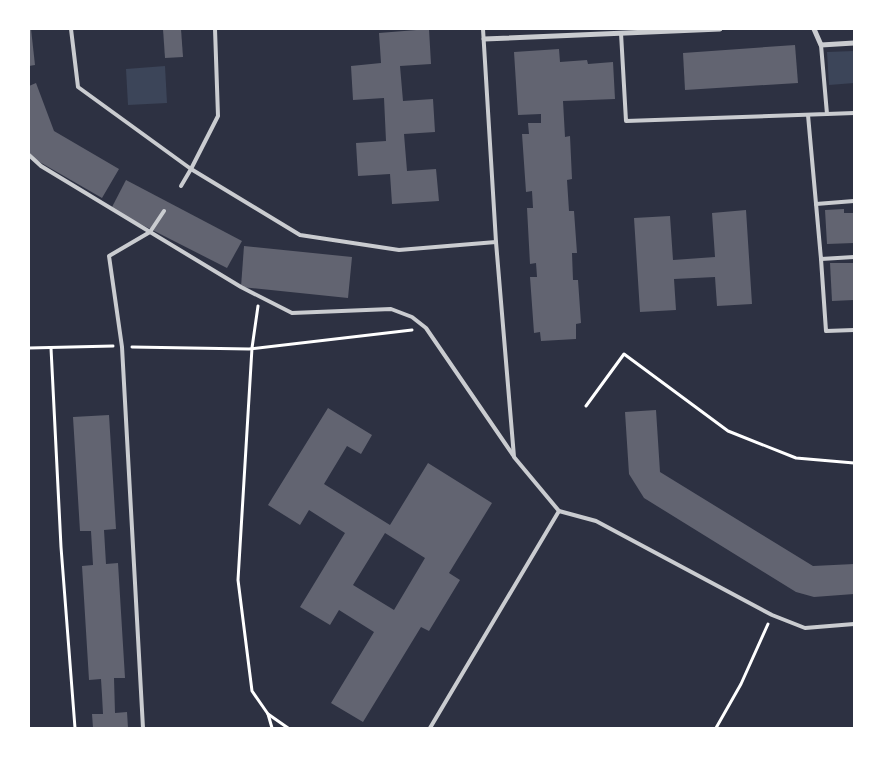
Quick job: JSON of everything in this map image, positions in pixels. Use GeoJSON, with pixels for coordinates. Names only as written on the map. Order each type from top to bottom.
{"type":"FeatureCollection","features":[{"type":"Feature","properties":{"kind":"street"},"geometry":{"type":"LineString","coordinates":[[484,39],[720,29]]}},
{"type":"Feature","properties":{"kind":"street"},"geometry":{"type":"LineString","coordinates":[[814,29],[821,45],[854,43]]}},
{"type":"Feature","properties":{"kind":"lane"},"geometry":{"type":"LineString","coordinates":[[71,29],[78,87],[191,169],[300,235],[399,250],[496,242]]}},
{"type":"Feature","properties":{"kind":"lane"},"geometry":{"type":"LineString","coordinates":[[180,186],[191,169],[218,116],[216,29]]}},
{"type":"Feature","properties":{"kind":"lane"},"geometry":{"type":"LineString","coordinates":[[483,29],[496,242],[514,457]]}},
{"type":"Feature","properties":{"kind":"lane"},"geometry":{"type":"LineString","coordinates":[[621,33],[626,122],[854,113]]}},
{"type":"Feature","properties":{"kind":"lane"},"geometry":{"type":"LineString","coordinates":[[821,45],[826,114]]}},
{"type":"Feature","properties":{"kind":"lane"},"geometry":{"type":"LineString","coordinates":[[808,115],[826,331],[854,330]]}},
{"type":"Feature","properties":{"kind":"lane"},"geometry":{"type":"LineString","coordinates":[[29,155],[41,166],[150,232],[260,297],[292,313],[391,309],[412,317],[426,328],[514,457],[559,512],[596,521],[772,615],[805,628],[854,624]]}},
{"type":"Feature","properties":{"kind":"lane"},"geometry":{"type":"LineString","coordinates":[[816,204],[854,201]]}},
{"type":"Feature","properties":{"kind":"lane"},"geometry":{"type":"LineString","coordinates":[[143,728],[122,347],[109,256],[150,232],[164,211]]}},
{"type":"Feature","properties":{"kind":"lane"},"geometry":{"type":"LineString","coordinates":[[821,259],[854,257]]}},
{"type":"Feature","properties":{"kind":"lane"},"geometry":{"type":"LineString","coordinates":[[430,728],[559,512]]}},
{"type":"Feature","properties":{"kind":"path"},"geometry":{"type":"LineString","coordinates":[[260,297],[252,348],[238,580],[252,690],[268,714],[272,728]]}},
{"type":"Feature","properties":{"kind":"path"},"geometry":{"type":"LineString","coordinates":[[29,348],[115,346],[252,348],[426,328]]}},
{"type":"Feature","properties":{"kind":"path"},"geometry":{"type":"LineString","coordinates":[[51,348],[61,547],[75,728]]}},
{"type":"Feature","properties":{"kind":"path"},"geometry":{"type":"LineString","coordinates":[[586,406],[624,354],[728,431],[796,458],[854,463]]}},
{"type":"Feature","properties":{"kind":"path"},"geometry":{"type":"LineString","coordinates":[[716,728],[741,684],[772,615]]}},
{"type":"Feature","properties":{"kind":"path"},"geometry":{"type":"LineString","coordinates":[[268,714],[288,728]]}},
{"type":"Feature","properties":{"kind":"shaded area"},"geometry":{"type":"Polygon","coordinates":[[[854,51],[854,83],[829,85],[827,52],[854,51]]]}},
{"type":"Feature","properties":{"kind":"shaded area"},"geometry":{"type":"Polygon","coordinates":[[[165,66],[167,103],[128,105],[126,69],[165,66]]]}},
{"type":"Feature","properties":{"kind":"building"},"geometry":{"type":"Polygon","coordinates":[[[29,29],[31,29],[35,65],[29,66],[29,29]]]}},
{"type":"Feature","properties":{"kind":"building"},"geometry":{"type":"Polygon","coordinates":[[[163,29],[181,29],[183,57],[165,58],[163,29]]]}},
{"type":"Feature","properties":{"kind":"building"},"geometry":{"type":"Polygon","coordinates":[[[429,29],[431,64],[400,66],[403,101],[433,99],[435,132],[404,134],[407,171],[436,169],[439,201],[392,204],[390,174],[358,176],[356,143],[386,141],[384,98],[353,100],[351,66],[381,63],[379,33],[429,29]]]}},
{"type":"Feature","properties":{"kind":"building"},"geometry":{"type":"Polygon","coordinates":[[[795,45],[798,83],[685,90],[683,53],[795,45]]]}},
{"type":"Feature","properties":{"kind":"building"},"geometry":{"type":"Polygon","coordinates":[[[559,49],[560,62],[587,60],[588,64],[613,62],[615,99],[563,101],[565,137],[570,136],[572,179],[567,180],[569,211],[574,211],[577,253],[572,253],[573,280],[578,280],[581,323],[576,324],[576,339],[541,341],[540,332],[534,333],[530,277],[537,277],[536,263],[530,264],[527,208],[533,208],[532,191],[526,192],[522,134],[529,134],[528,123],[541,123],[541,114],[518,115],[514,52],[559,49]]]}},
{"type":"Feature","properties":{"kind":"building"},"geometry":{"type":"Polygon","coordinates":[[[36,83],[54,131],[119,169],[102,198],[31,157],[29,152],[29,86],[36,83]]]}},
{"type":"Feature","properties":{"kind":"building"},"geometry":{"type":"Polygon","coordinates":[[[126,180],[242,241],[227,268],[111,209],[126,180]]]}},
{"type":"Feature","properties":{"kind":"building"},"geometry":{"type":"Polygon","coordinates":[[[844,209],[844,213],[854,213],[854,243],[827,244],[825,210],[844,209]]]}},
{"type":"Feature","properties":{"kind":"building"},"geometry":{"type":"Polygon","coordinates":[[[746,210],[752,304],[717,306],[715,277],[674,279],[676,310],[640,312],[634,218],[670,216],[673,260],[715,257],[712,213],[746,210]]]}},
{"type":"Feature","properties":{"kind":"building"},"geometry":{"type":"Polygon","coordinates":[[[244,246],[352,257],[348,298],[241,287],[244,246]]]}},
{"type":"Feature","properties":{"kind":"building"},"geometry":{"type":"Polygon","coordinates":[[[830,263],[854,263],[854,300],[832,301],[830,263]]]}},
{"type":"Feature","properties":{"kind":"building"},"geometry":{"type":"Polygon","coordinates":[[[328,408],[372,435],[361,454],[347,446],[324,484],[390,525],[428,463],[492,503],[449,573],[460,580],[429,631],[421,627],[363,722],[331,703],[374,632],[339,610],[330,625],[300,607],[345,533],[309,510],[300,525],[268,505],[328,408]],[[385,533],[353,585],[394,610],[425,558],[385,533]]]}},
{"type":"Feature","properties":{"kind":"building"},"geometry":{"type":"Polygon","coordinates":[[[656,410],[660,472],[813,566],[854,564],[854,594],[814,597],[796,592],[644,498],[629,474],[625,412],[656,410]]]}},
{"type":"Feature","properties":{"kind":"building"},"geometry":{"type":"Polygon","coordinates":[[[109,415],[116,529],[104,530],[106,564],[118,563],[125,678],[114,678],[115,713],[127,712],[128,728],[93,728],[92,714],[103,714],[101,679],[89,680],[82,566],[93,565],[91,531],[80,531],[73,417],[109,415]]]}}]}
